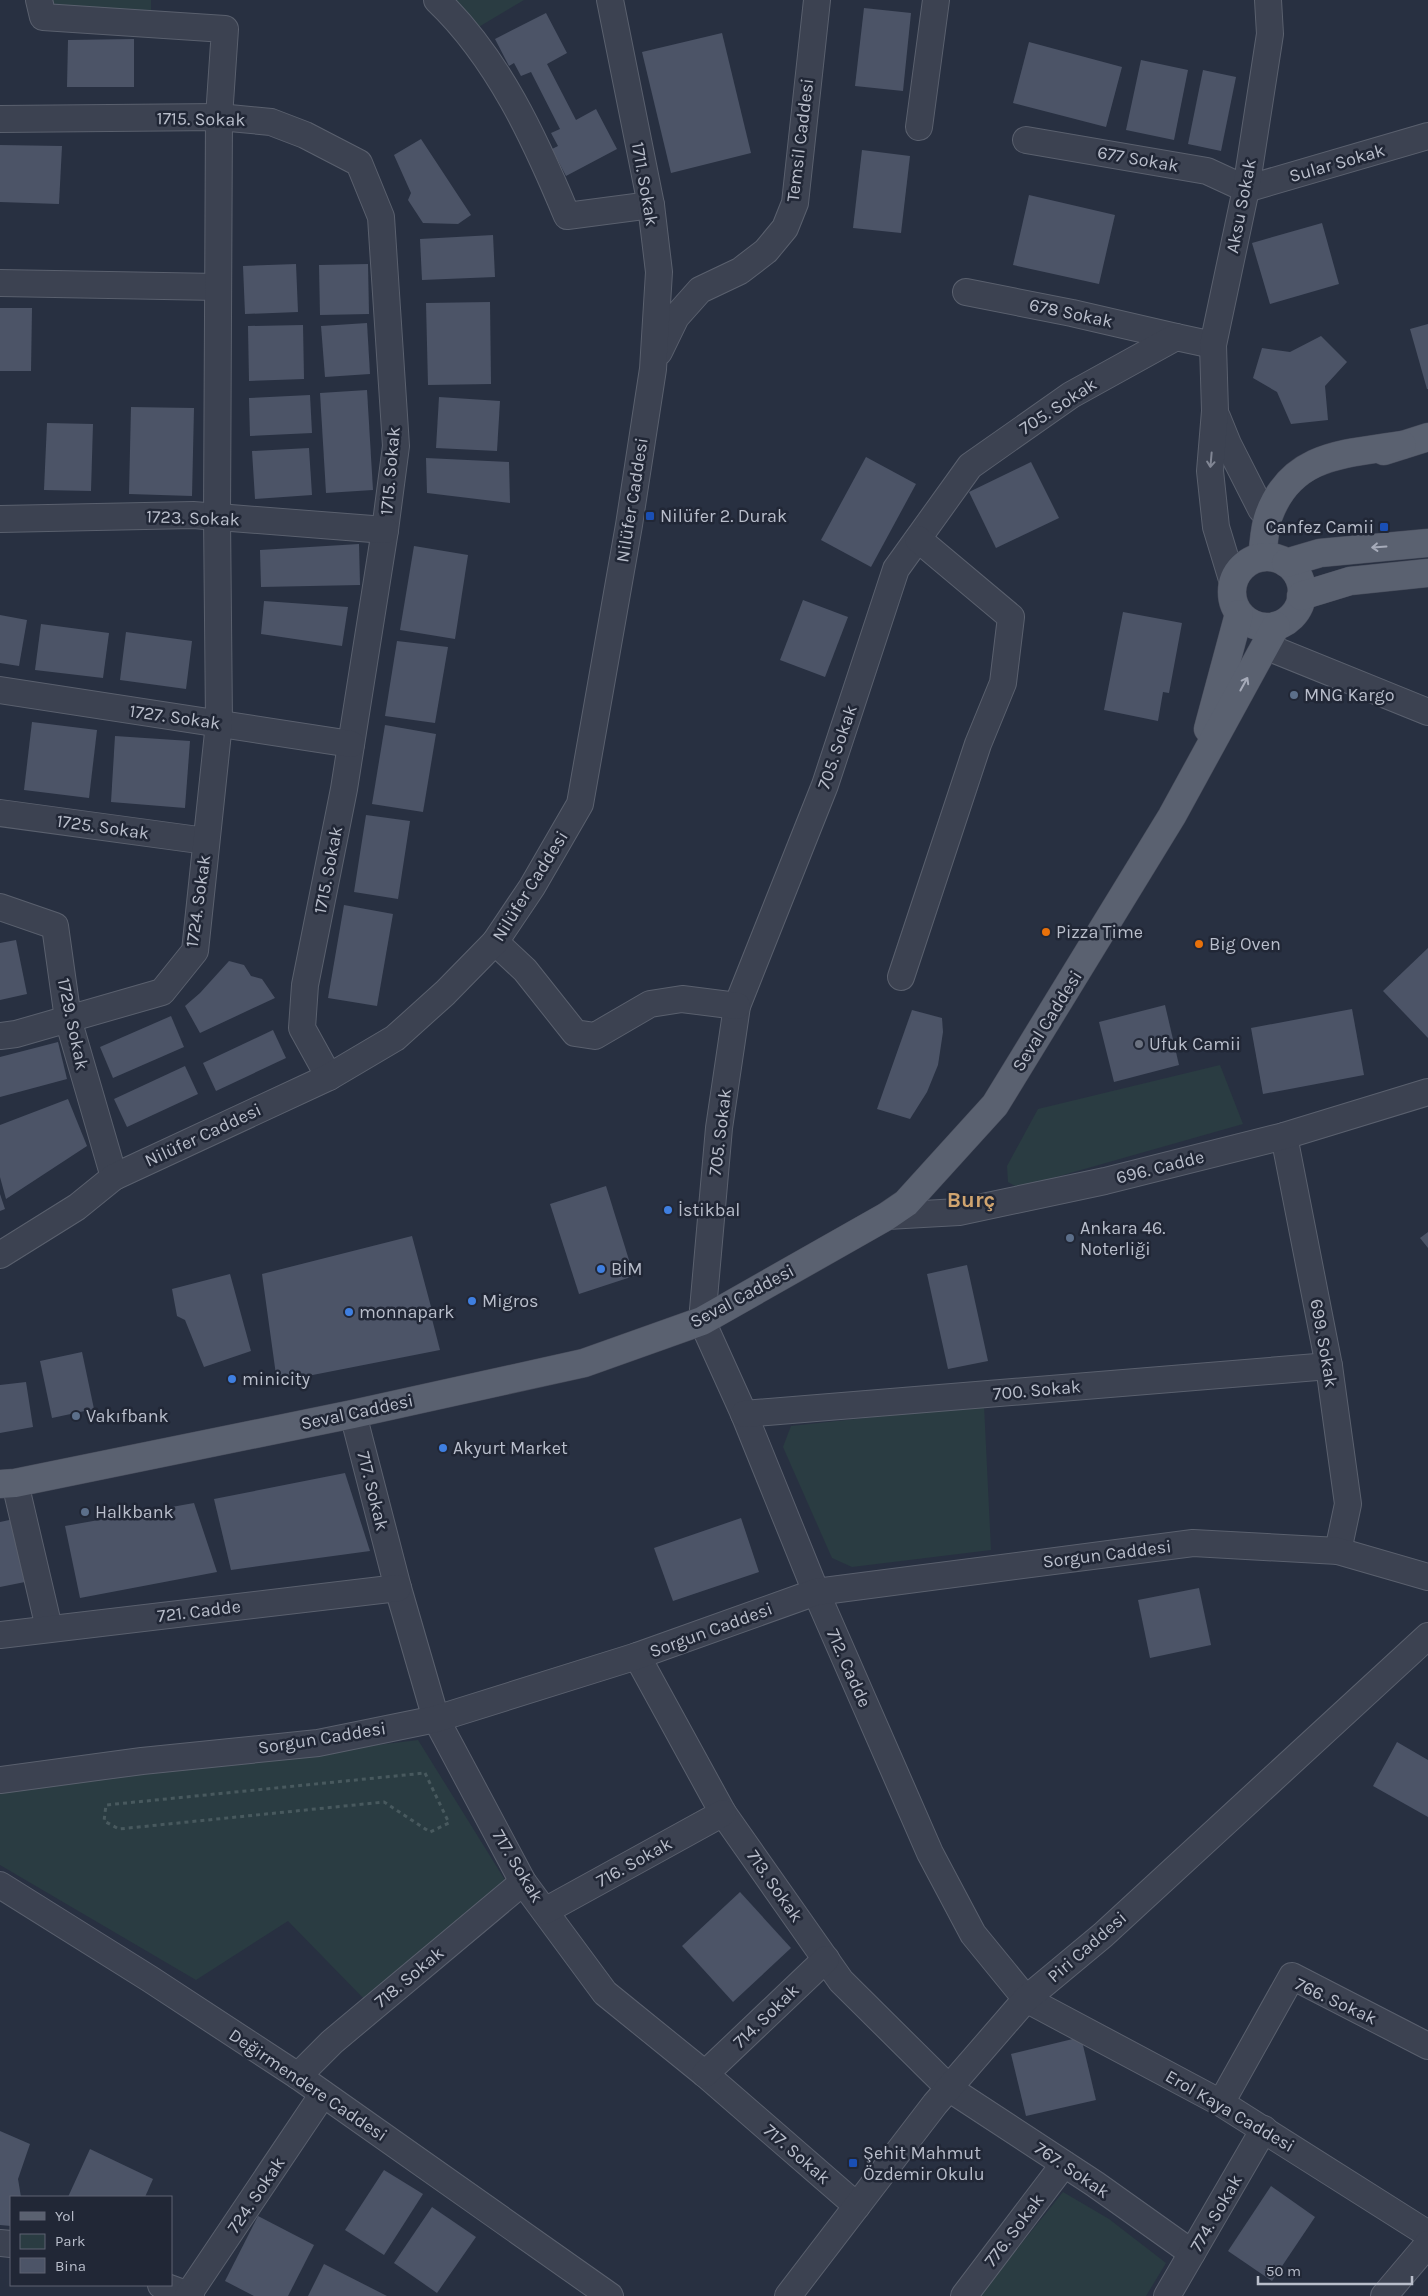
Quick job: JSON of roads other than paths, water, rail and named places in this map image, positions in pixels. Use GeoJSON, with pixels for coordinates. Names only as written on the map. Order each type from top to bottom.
{"type":"FeatureCollection","features":[{"type":"Feature","properties":{"kind":"main road"},"geometry":{"type":"LineString","coordinates":[[1428,437],[1402,444],[1334,455],[1303,468],[1279,492],[1268,517],[1274,560],[1298,577],[1301,596],[1350,581],[1428,573]]}},
{"type":"Feature","properties":{"kind":"main road"},"geometry":{"type":"LineString","coordinates":[[1271,636],[1239,614],[1234,604],[1232,594],[1233,582],[1236,575],[1247,563],[1320,552],[1428,543]]}},
{"type":"Feature","properties":{"kind":"main road","name":"Seval Caddesi"},"geometry":{"type":"LineString","coordinates":[[8,1484],[353,1414],[584,1363],[702,1321],[887,1216],[906,1203],[995,1105],[1162,833],[1271,636],[1294,615],[1301,596]]}},
{"type":"Feature","properties":{"kind":"main road","name":"Seval Caddesi"},"geometry":{"type":"LineString","coordinates":[[1196,774],[1239,614]]}},
{"type":"Feature","properties":{"kind":"street","name":"1724. Sokak"},"geometry":{"type":"LineString","coordinates":[[0,1036],[16,1034],[162,992],[195,951],[219,723],[217,517],[219,117],[225,29],[43,17],[39,0]]}},
{"type":"Feature","properties":{"kind":"street"},"geometry":{"type":"LineString","coordinates":[[436,0],[458,23],[508,94],[543,159],[567,216],[651,205]]}},
{"type":"Feature","properties":{"kind":"street","name":"1711. Sokak"},"geometry":{"type":"LineString","coordinates":[[610,0],[651,205],[659,272],[653,369]]}},
{"type":"Feature","properties":{"kind":"street","name":"Temsil Caddesi"},"geometry":{"type":"LineString","coordinates":[[653,369],[664,338],[676,316],[700,290],[740,271],[766,252],[786,228],[795,203],[817,0]]}},
{"type":"Feature","properties":{"kind":"street"},"geometry":{"type":"LineString","coordinates":[[919,127],[936,0]]}},
{"type":"Feature","properties":{"kind":"street","name":"Aksu Sokak"},"geometry":{"type":"LineString","coordinates":[[1233,582],[1216,527],[1210,471],[1215,411],[1213,345],[1246,189],[1270,34],[1268,0]]}},
{"type":"Feature","properties":{"kind":"street","name":"1715. Sokak"},"geometry":{"type":"LineString","coordinates":[[0,119],[219,117],[271,122],[306,135],[359,163],[381,217],[396,446],[385,530],[344,789],[305,985],[302,1028],[329,1078]]}},
{"type":"Feature","properties":{"kind":"street","name":"Sular Sokak"},"geometry":{"type":"LineString","coordinates":[[1246,189],[1428,136]]}},
{"type":"Feature","properties":{"kind":"street","name":"677 Sokak"},"geometry":{"type":"LineString","coordinates":[[1026,140],[1207,171],[1246,189]]}},
{"type":"Feature","properties":{"kind":"street"},"geometry":{"type":"LineString","coordinates":[[0,283],[218,287]]}},
{"type":"Feature","properties":{"kind":"street","name":"678 Sokak"},"geometry":{"type":"LineString","coordinates":[[966,292],[1072,313],[1176,337]]}},
{"type":"Feature","properties":{"kind":"street"},"geometry":{"type":"LineString","coordinates":[[1176,337],[1213,345]]}},
{"type":"Feature","properties":{"kind":"street","name":"705. Sokak"},"geometry":{"type":"LineString","coordinates":[[702,1321],[719,1128],[737,1006],[825,786],[896,569],[970,466],[1071,395],[1176,337]]}},
{"type":"Feature","properties":{"kind":"street","name":"Nilüfer Caddesi"},"geometry":{"type":"LineString","coordinates":[[0,1255],[77,1207],[114,1177],[329,1078],[395,1038],[445,993],[496,942],[532,887],[580,804],[629,525],[653,369]]}},
{"type":"Feature","properties":{"kind":"street","name":"Aksu Sokak"},"geometry":{"type":"LineString","coordinates":[[1215,411],[1228,444],[1261,509],[1268,517]]}},
{"type":"Feature","properties":{"kind":"street","name":"1723. Sokak"},"geometry":{"type":"LineString","coordinates":[[0,519],[193,515],[385,530]]}},
{"type":"Feature","properties":{"kind":"street"},"geometry":{"type":"LineString","coordinates":[[901,977],[978,744],[1003,683],[1011,617],[918,539]]}},
{"type":"Feature","properties":{"kind":"street"},"geometry":{"type":"LineString","coordinates":[[1271,636],[1428,712]]}},
{"type":"Feature","properties":{"kind":"street","name":"1727. Sokak"},"geometry":{"type":"LineString","coordinates":[[0,690],[351,744]]}},
{"type":"Feature","properties":{"kind":"street","name":"1725. Sokak"},"geometry":{"type":"LineString","coordinates":[[0,813],[206,841]]}},
{"type":"Feature","properties":{"kind":"street","name":"1729. Sokak"},"geometry":{"type":"LineString","coordinates":[[0,907],[55,926],[68,1019],[114,1177]]}},
{"type":"Feature","properties":{"kind":"street"},"geometry":{"type":"LineString","coordinates":[[496,942],[525,970],[575,1033],[595,1036],[650,1004],[682,999],[737,1006]]}},
{"type":"Feature","properties":{"kind":"street","name":"696. Cadde"},"geometry":{"type":"LineString","coordinates":[[887,1216],[959,1212],[1106,1181],[1284,1136],[1428,1092]]}},
{"type":"Feature","properties":{"kind":"street","name":"699. Sokak"},"geometry":{"type":"LineString","coordinates":[[1284,1136],[1329,1366],[1348,1504],[1338,1551]]}},
{"type":"Feature","properties":{"kind":"street","name":"712. Cadde"},"geometry":{"type":"LineString","coordinates":[[702,1321],[744,1414],[816,1592],[930,1852],[973,1934],[1026,1999]]}},
{"type":"Feature","properties":{"kind":"street","name":"700. Sokak"},"geometry":{"type":"LineString","coordinates":[[744,1414],[1329,1366]]}},
{"type":"Feature","properties":{"kind":"street","name":"717. Sokak"},"geometry":{"type":"LineString","coordinates":[[353,1414],[398,1588],[436,1719],[523,1882],[605,1993],[705,2074],[857,2206]]}},
{"type":"Feature","properties":{"kind":"street"},"geometry":{"type":"LineString","coordinates":[[8,1484],[49,1628]]}},
{"type":"Feature","properties":{"kind":"street","name":"Sorgun Caddesi"},"geometry":{"type":"LineString","coordinates":[[0,1780],[142,1761],[318,1742],[436,1719],[637,1656],[816,1592],[1193,1543],[1338,1551],[1428,1577]]}},
{"type":"Feature","properties":{"kind":"street","name":"721. Cadde"},"geometry":{"type":"LineString","coordinates":[[0,1634],[398,1588]]}},
{"type":"Feature","properties":{"kind":"street","name":"Piri Caddesi"},"geometry":{"type":"LineString","coordinates":[[788,2296],[950,2088],[1026,1999],[1103,1935],[1428,1636]]}},
{"type":"Feature","properties":{"kind":"street","name":"713. Sokak"},"geometry":{"type":"LineString","coordinates":[[637,1656],[723,1813],[841,1981],[950,2088]]}},
{"type":"Feature","properties":{"kind":"street","name":"716. Sokak"},"geometry":{"type":"LineString","coordinates":[[545,1911],[723,1813]]}},
{"type":"Feature","properties":{"kind":"street","name":"718. Sokak"},"geometry":{"type":"LineString","coordinates":[[298,2076],[332,2042],[523,1882]]}},
{"type":"Feature","properties":{"kind":"street","name":"Değirmendere Caddesi"},"geometry":{"type":"LineString","coordinates":[[0,1885],[150,1979],[298,2076],[610,2296]]}},
{"type":"Feature","properties":{"kind":"street","name":"714. Sokak"},"geometry":{"type":"LineString","coordinates":[[705,2074],[826,1959]]}},
{"type":"Feature","properties":{"kind":"street","name":"766. Sokak"},"geometry":{"type":"LineString","coordinates":[[1221,2103],[1292,1976],[1428,2046]]}},
{"type":"Feature","properties":{"kind":"street","name":"Erol Kaya Caddesi"},"geometry":{"type":"LineString","coordinates":[[1026,1999],[1221,2103],[1428,2234]]}},
{"type":"Feature","properties":{"kind":"street","name":"767. Sokak"},"geometry":{"type":"LineString","coordinates":[[950,2088],[1192,2253]]}},
{"type":"Feature","properties":{"kind":"street","name":"724. Sokak"},"geometry":{"type":"LineString","coordinates":[[190,2295],[323,2094]]}},
{"type":"Feature","properties":{"kind":"street","name":"774. Sokak"},"geometry":{"type":"LineString","coordinates":[[1167,2296],[1264,2129]]}},
{"type":"Feature","properties":{"kind":"street","name":"776. Sokak"},"geometry":{"type":"LineString","coordinates":[[964,2296],[1064,2164]]}},
{"type":"Feature","properties":{"kind":"street"},"geometry":{"type":"LineString","coordinates":[[1384,2296],[1428,2244]]}},
{"type":"Feature","properties":{"kind":"street"},"geometry":{"type":"LineString","coordinates":[[164,2286],[190,2295]]}},
{"type":"Feature","properties":{"kind":"place","name":"Nilüfer 2. Durak"},"geometry":{"type":"Point","coordinates":[650,516]}},
{"type":"Feature","properties":{"kind":"place","name":"Canfez Camii"},"geometry":{"type":"Point","coordinates":[1384,527]}},
{"type":"Feature","properties":{"kind":"place","name":"MNG Kargo"},"geometry":{"type":"Point","coordinates":[1294,695]}},
{"type":"Feature","properties":{"kind":"place","name":"Pizza Time"},"geometry":{"type":"Point","coordinates":[1046,932]}},
{"type":"Feature","properties":{"kind":"place","name":"Big Oven"},"geometry":{"type":"Point","coordinates":[1199,944]}},
{"type":"Feature","properties":{"kind":"place","name":"Ufuk Camii"},"geometry":{"type":"Point","coordinates":[1139,1044]}},
{"type":"Feature","properties":{"kind":"place","name":"İstikbal"},"geometry":{"type":"Point","coordinates":[668,1210]}},
{"type":"Feature","properties":{"kind":"place","name":"Ankara 46. Noterliği"},"geometry":{"type":"Point","coordinates":[1070,1238]}},
{"type":"Feature","properties":{"kind":"place","name":"BİM"},"geometry":{"type":"Point","coordinates":[601,1269]}},
{"type":"Feature","properties":{"kind":"place","name":"Migros"},"geometry":{"type":"Point","coordinates":[472,1301]}},
{"type":"Feature","properties":{"kind":"place","name":"monnapark"},"geometry":{"type":"Point","coordinates":[349,1312]}},
{"type":"Feature","properties":{"kind":"place","name":"minicity"},"geometry":{"type":"Point","coordinates":[232,1379]}},
{"type":"Feature","properties":{"kind":"place","name":"Vakıfbank"},"geometry":{"type":"Point","coordinates":[76,1416]}},
{"type":"Feature","properties":{"kind":"place","name":"Akyurt Market"},"geometry":{"type":"Point","coordinates":[443,1448]}},
{"type":"Feature","properties":{"kind":"place","name":"Halkbank"},"geometry":{"type":"Point","coordinates":[85,1512]}},
{"type":"Feature","properties":{"kind":"place","name":"Şehit Mahmut Özdemir Okulu"},"geometry":{"type":"Point","coordinates":[853,2163]}},
{"type":"Feature","properties":{"kind":"district","name":"Burç"},"geometry":{"type":"Point","coordinates":[971,1200]}}]}
